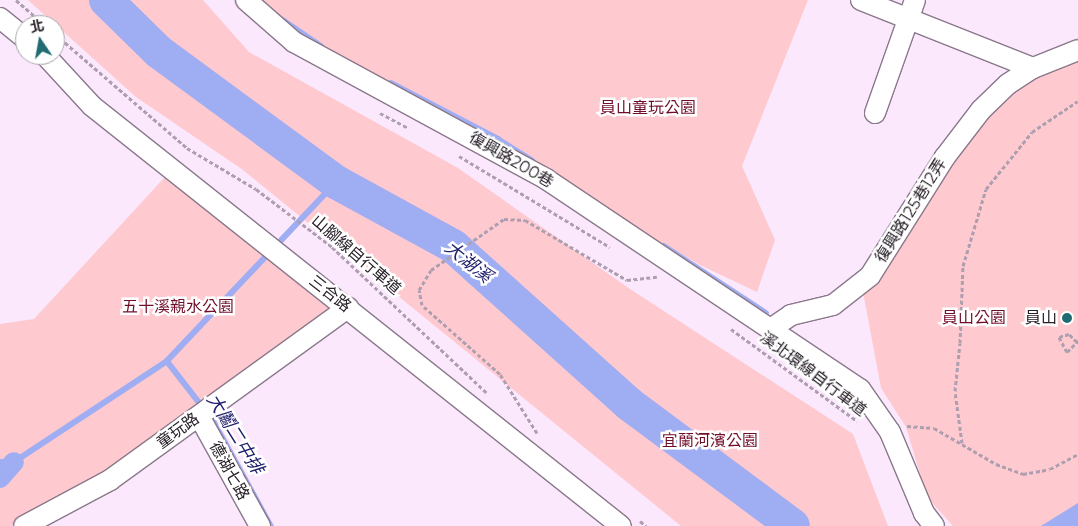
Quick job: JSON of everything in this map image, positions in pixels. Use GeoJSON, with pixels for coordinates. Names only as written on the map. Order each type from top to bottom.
{"type":"FeatureCollection","features":[{"type":"Feature","properties":{"kind":"street","name":"復興路200巷"},"geometry":{"type":"LineString","coordinates":[[246,0],[294,42],[546,179],[772,328],[860,389],[890,432],[924,513],[934,526]]}},
{"type":"Feature","properties":{"kind":"street"},"geometry":{"type":"LineString","coordinates":[[861,0],[1033,68]]}},
{"type":"Feature","properties":{"kind":"street"},"geometry":{"type":"LineString","coordinates":[[875,114],[915,0]]}},
{"type":"Feature","properties":{"kind":"street"},"geometry":{"type":"LineString","coordinates":[[0,18],[15,30]]}},
{"type":"Feature","properties":{"kind":"street","name":"復興路125巷12弄"},"geometry":{"type":"LineString","coordinates":[[772,328],[791,315],[833,305],[870,276],[945,157],[981,110],[1008,84],[1033,68],[1078,50]]}},
{"type":"Feature","properties":{"kind":"street","name":"三合路"},"geometry":{"type":"LineString","coordinates":[[54,65],[92,106],[622,526]]}},
{"type":"Feature","properties":{"kind":"street","name":"童玩路"},"geometry":{"type":"LineString","coordinates":[[24,526],[110,480],[348,308]]}},
{"type":"Feature","properties":{"kind":"street","name":"德湖七路"},"geometry":{"type":"LineString","coordinates":[[199,416],[260,526]]}},
{"type":"Feature","properties":{"kind":"path"},"geometry":{"type":"LineString","coordinates":[[16,0],[33,15]]}},
{"type":"Feature","properties":{"kind":"path","name":"山腳線自行車道"},"geometry":{"type":"LineString","coordinates":[[65,43],[187,148],[256,189],[332,248],[488,394]]}},
{"type":"Feature","properties":{"kind":"path"},"geometry":{"type":"LineString","coordinates":[[962,443],[955,390],[960,343],[963,266],[986,189],[1032,132],[1078,101]]}},
{"type":"Feature","properties":{"kind":"path"},"geometry":{"type":"LineString","coordinates":[[530,433],[538,438],[500,374],[422,304],[419,290],[431,270],[504,219],[525,220],[627,280],[659,277]]}},
{"type":"Feature","properties":{"kind":"path","name":"溪北環線自行車道"},"geometry":{"type":"LineString","coordinates":[[723,323],[859,423]]}},
{"type":"Feature","properties":{"kind":"path"},"geometry":{"type":"LineString","coordinates":[[1070,334],[1078,341],[1067,352],[1059,337],[1070,334]]}},
{"type":"Feature","properties":{"kind":"path"},"geometry":{"type":"LineString","coordinates":[[898,422],[905,426],[934,428],[996,464],[1023,474],[1050,469],[1078,454]]}},
{"type":"Feature","properties":{"kind":"green space","name":"宜蘭河濱公園"},"geometry":{"type":"Polygon","coordinates":[[[28,0],[203,0],[249,52],[458,168],[630,289],[853,434],[888,526],[681,526],[243,170],[136,97],[65,33],[65,15],[45,15],[28,0]]]}},
{"type":"Feature","properties":{"kind":"green space","name":"員山童玩公園"},"geometry":{"type":"Polygon","coordinates":[[[260,0],[808,0],[742,166],[775,240],[757,292],[700,265],[282,21],[260,0]]]}},
{"type":"Feature","properties":{"kind":"green space","name":"員山公園"},"geometry":{"type":"Polygon","coordinates":[[[1078,59],[1078,526],[953,526],[927,497],[906,427],[881,388],[863,292],[983,117],[1007,93],[1039,72],[1078,59]]]}},
{"type":"Feature","properties":{"kind":"green space","name":"五十溪親水公園"},"geometry":{"type":"Polygon","coordinates":[[[165,177],[346,308],[106,475],[10,526],[0,526],[0,324],[34,319],[165,177]]]}},
{"type":"Feature","properties":{"kind":"water"},"geometry":{"type":"Polygon","coordinates":[[[1078,503],[1078,526],[1041,526],[1078,503]]]}},
{"type":"Feature","properties":{"kind":"waterway","name":"大湖溪"},"geometry":{"type":"LineString","coordinates":[[106,0],[159,52],[336,182],[453,246],[629,404],[793,526]]}},
{"type":"Feature","properties":{"kind":"waterway"},"geometry":{"type":"LineString","coordinates":[[283,20],[321,46]]}},
{"type":"Feature","properties":{"kind":"waterway"},"geometry":{"type":"LineString","coordinates":[[391,83],[498,139],[532,160]]}},
{"type":"Feature","properties":{"kind":"waterway"},"geometry":{"type":"LineString","coordinates":[[0,462],[14,462],[167,361],[336,182]]}},
{"type":"Feature","properties":{"kind":"waterway"},"geometry":{"type":"LineString","coordinates":[[664,246],[766,313]]}},
{"type":"Feature","properties":{"kind":"waterway","name":"大鬮二中排"},"geometry":{"type":"LineString","coordinates":[[167,361],[213,420],[271,526]]}},
{"type":"Feature","properties":{"kind":"waterway"},"geometry":{"type":"LineString","coordinates":[[0,478],[14,462]]}},
{"type":"Feature","properties":{"kind":"place","name":"員山"},"geometry":{"type":"Point","coordinates":[1067,318]}}]}
